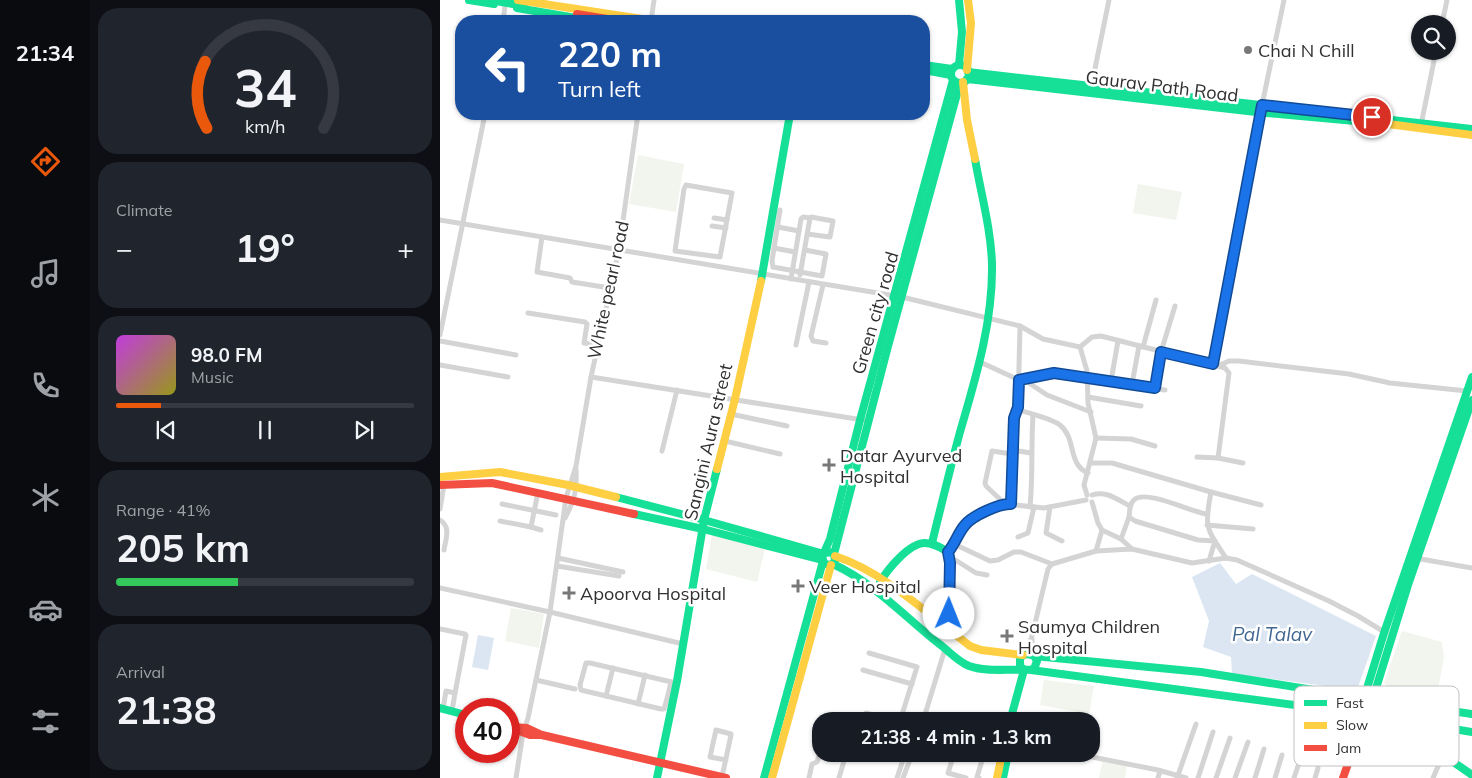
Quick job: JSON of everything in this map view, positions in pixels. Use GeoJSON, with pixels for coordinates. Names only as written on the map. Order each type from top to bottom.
{"type":"FeatureCollection","features":[{"type":"Feature","properties":{"kind":"street"},"geometry":{"type":"LineString","coordinates":[[468,0],[503,3],[580,15]]}},
{"type":"Feature","properties":{"kind":"street"},"geometry":{"type":"LineString","coordinates":[[490,0],[562,15]]}},
{"type":"Feature","properties":{"kind":"street"},"geometry":{"type":"LineString","coordinates":[[518,0],[618,15]]}},
{"type":"Feature","properties":{"kind":"street"},"geometry":{"type":"LineString","coordinates":[[652,15],[654,0]]}},
{"type":"Feature","properties":{"kind":"street"},"geometry":{"type":"LineString","coordinates":[[932,543],[946,482],[980,362],[989,319],[992,265],[990,244],[959,75],[970,42],[966,17],[959,0]]}},
{"type":"Feature","properties":{"kind":"street"},"geometry":{"type":"LineString","coordinates":[[966,17],[968,0]]}},
{"type":"Feature","properties":{"kind":"street"},"geometry":{"type":"LineString","coordinates":[[1091,88],[1109,0]]}},
{"type":"Feature","properties":{"kind":"street"},"geometry":{"type":"LineString","coordinates":[[1216,365],[1261,109],[1284,0]]}},
{"type":"Feature","properties":{"kind":"street"},"geometry":{"type":"LineString","coordinates":[[1444,15],[1447,0]]}},
{"type":"Feature","properties":{"kind":"street"},"geometry":{"type":"LineString","coordinates":[[1421,126],[1434,60]]}},
{"type":"Feature","properties":{"kind":"street","name":"Gaurav Path Road"},"geometry":{"type":"LineString","coordinates":[[930,67],[959,75]]}},
{"type":"Feature","properties":{"kind":"street","name":"Gaurav Path Road"},"geometry":{"type":"LineString","coordinates":[[930,71],[1261,109],[1421,126],[1472,129]]}},
{"type":"Feature","properties":{"kind":"street"},"geometry":{"type":"LineString","coordinates":[[930,77],[943,79],[959,75]]}},
{"type":"Feature","properties":{"kind":"street","name":"Green city road"},"geometry":{"type":"LineString","coordinates":[[764,778],[823,557],[830,540],[899,297],[959,75]]}},
{"type":"Feature","properties":{"kind":"street"},"geometry":{"type":"LineString","coordinates":[[440,335],[484,120]]}},
{"type":"Feature","properties":{"kind":"street","name":"White pearl road"},"geometry":{"type":"LineString","coordinates":[[576,466],[590,377],[619,250],[637,120]]}},
{"type":"Feature","properties":{"kind":"street","name":"Sangini Aura street"},"geometry":{"type":"LineString","coordinates":[[657,778],[670,700],[683,644],[704,520],[735,399],[762,274],[789,120]]}},
{"type":"Feature","properties":{"kind":"street","name":"Gaurav Path Road"},"geometry":{"type":"LineString","coordinates":[[1421,126],[1472,135]]}},
{"type":"Feature","properties":{"kind":"street"},"geometry":{"type":"LineString","coordinates":[[686,186],[731,192],[727,220],[721,257],[674,250],[686,186]]}},
{"type":"Feature","properties":{"kind":"street"},"geometry":{"type":"LineString","coordinates":[[780,210],[772,262],[773,267],[822,276],[827,256],[824,253],[805,250]]}},
{"type":"Feature","properties":{"kind":"street"},"geometry":{"type":"LineString","coordinates":[[791,279],[801,218],[810,218],[812,216],[832,220],[830,237],[808,234]]}},
{"type":"Feature","properties":{"kind":"street"},"geometry":{"type":"LineString","coordinates":[[714,218],[727,220]]}},
{"type":"Feature","properties":{"kind":"street"},"geometry":{"type":"LineString","coordinates":[[800,280],[810,218]]}},
{"type":"Feature","properties":{"kind":"street"},"geometry":{"type":"LineString","coordinates":[[440,220],[899,297],[1020,326],[1043,339],[1080,347]]}},
{"type":"Feature","properties":{"kind":"street"},"geometry":{"type":"LineString","coordinates":[[712,226],[726,228]]}},
{"type":"Feature","properties":{"kind":"street"},"geometry":{"type":"LineString","coordinates":[[778,227],[799,231]]}},
{"type":"Feature","properties":{"kind":"street"},"geometry":{"type":"LineString","coordinates":[[542,237],[538,272],[570,278],[572,282],[610,288]]}},
{"type":"Feature","properties":{"kind":"street"},"geometry":{"type":"LineString","coordinates":[[774,248],[795,252]]}},
{"type":"Feature","properties":{"kind":"street"},"geometry":{"type":"LineString","coordinates":[[705,264],[706,256]]}},
{"type":"Feature","properties":{"kind":"street"},"geometry":{"type":"LineString","coordinates":[[796,345],[809,282]]}},
{"type":"Feature","properties":{"kind":"street"},"geometry":{"type":"LineString","coordinates":[[822,284],[811,336],[813,340],[826,343]]}},
{"type":"Feature","properties":{"kind":"street"},"geometry":{"type":"LineString","coordinates":[[1132,384],[1141,347],[1156,300]]}},
{"type":"Feature","properties":{"kind":"street"},"geometry":{"type":"LineString","coordinates":[[1155,388],[1161,352],[1174,306]]}},
{"type":"Feature","properties":{"kind":"street"},"geometry":{"type":"LineString","coordinates":[[528,313],[585,322],[587,324],[584,343],[598,345]]}},
{"type":"Feature","properties":{"kind":"street"},"geometry":{"type":"LineString","coordinates":[[1008,504],[1014,418],[1018,407],[1021,380],[1020,326]]}},
{"type":"Feature","properties":{"kind":"street"},"geometry":{"type":"LineString","coordinates":[[1080,347],[1092,337],[1101,336],[1225,368],[1229,373],[1218,458]]}},
{"type":"Feature","properties":{"kind":"street"},"geometry":{"type":"LineString","coordinates":[[440,341],[516,354]]}},
{"type":"Feature","properties":{"kind":"street"},"geometry":{"type":"LineString","coordinates":[[1111,381],[1118,341]]}},
{"type":"Feature","properties":{"kind":"street"},"geometry":{"type":"LineString","coordinates":[[1080,347],[1087,377],[1088,397],[1096,438],[1084,485],[1088,497]]}},
{"type":"Feature","properties":{"kind":"street"},"geometry":{"type":"LineString","coordinates":[[1216,365],[1228,361],[1239,361],[1349,374],[1390,383],[1467,391]]}},
{"type":"Feature","properties":{"kind":"street"},"geometry":{"type":"LineString","coordinates":[[980,362],[1021,380],[1048,395],[1091,412]]}},
{"type":"Feature","properties":{"kind":"street"},"geometry":{"type":"LineString","coordinates":[[440,364],[508,377]]}},
{"type":"Feature","properties":{"kind":"street"},"geometry":{"type":"LineString","coordinates":[[1021,380],[1054,373],[1165,390]]}},
{"type":"Feature","properties":{"kind":"street"},"geometry":{"type":"LineString","coordinates":[[590,377],[864,420]]}},
{"type":"Feature","properties":{"kind":"street"},"geometry":{"type":"LineString","coordinates":[[1368,686],[1388,634],[1471,381]]}},
{"type":"Feature","properties":{"kind":"street"},"geometry":{"type":"LineString","coordinates":[[662,451],[677,390]]}},
{"type":"Feature","properties":{"kind":"street"},"geometry":{"type":"LineString","coordinates":[[1088,397],[1142,406]]}},
{"type":"Feature","properties":{"kind":"street"},"geometry":{"type":"LineString","coordinates":[[1413,558],[1472,400]]}},
{"type":"Feature","properties":{"kind":"street"},"geometry":{"type":"LineString","coordinates":[[1018,407],[1020,410],[1060,425],[1070,441],[1076,464],[1080,470],[1088,473]]}},
{"type":"Feature","properties":{"kind":"street"},"geometry":{"type":"LineString","coordinates":[[731,414],[786,426]]}},
{"type":"Feature","properties":{"kind":"street"},"geometry":{"type":"LineString","coordinates":[[1018,537],[1028,533],[1032,507],[1033,474],[1031,453],[1033,415]]}},
{"type":"Feature","properties":{"kind":"street","name":"Green city road"},"geometry":{"type":"LineString","coordinates":[[772,778],[833,560],[864,420]]}},
{"type":"Feature","properties":{"kind":"street"},"geometry":{"type":"LineString","coordinates":[[1096,438],[1130,439],[1155,446]]}},
{"type":"Feature","properties":{"kind":"street"},"geometry":{"type":"LineString","coordinates":[[725,441],[780,454]]}},
{"type":"Feature","properties":{"kind":"street"},"geometry":{"type":"LineString","coordinates":[[1008,504],[988,489],[985,482],[992,451],[1031,453]]}},
{"type":"Feature","properties":{"kind":"street"},"geometry":{"type":"LineString","coordinates":[[1197,457],[1218,458],[1243,464]]}},
{"type":"Feature","properties":{"kind":"street"},"geometry":{"type":"LineString","coordinates":[[1091,463],[1112,463],[1262,505]]}},
{"type":"Feature","properties":{"kind":"street"},"geometry":{"type":"LineString","coordinates":[[516,778],[521,746],[527,731],[550,612],[568,485],[576,466]]}},
{"type":"Feature","properties":{"kind":"street"},"geometry":{"type":"LineString","coordinates":[[563,522],[574,500],[577,487],[576,466]]}},
{"type":"Feature","properties":{"kind":"street"},"geometry":{"type":"LineString","coordinates":[[440,477],[500,472],[568,485],[704,520],[823,557]]}},
{"type":"Feature","properties":{"kind":"street"},"geometry":{"type":"LineString","coordinates":[[440,509],[442,485],[492,483],[566,498],[823,557]]}},
{"type":"Feature","properties":{"kind":"street"},"geometry":{"type":"LineString","coordinates":[[531,527],[538,492]]}},
{"type":"Feature","properties":{"kind":"street"},"geometry":{"type":"LineString","coordinates":[[1211,492],[1207,514],[1208,530],[1226,558]]}},
{"type":"Feature","properties":{"kind":"street"},"geometry":{"type":"LineString","coordinates":[[948,631],[949,554],[965,525],[973,518],[1008,504],[1050,507],[1098,493],[1109,495],[1130,506]]}},
{"type":"Feature","properties":{"kind":"street"},"geometry":{"type":"LineString","coordinates":[[1120,539],[1130,517],[1130,506],[1134,500],[1142,496],[1179,504],[1197,513],[1207,514]]}},
{"type":"Feature","properties":{"kind":"street"},"geometry":{"type":"LineString","coordinates":[[1088,497],[1094,498],[1092,502],[1102,530],[1120,539],[1132,548]]}},
{"type":"Feature","properties":{"kind":"street"},"geometry":{"type":"LineString","coordinates":[[502,504],[556,515]]}},
{"type":"Feature","properties":{"kind":"street"},"geometry":{"type":"LineString","coordinates":[[1050,507],[1046,533],[1062,541]]}},
{"type":"Feature","properties":{"kind":"street"},"geometry":{"type":"LineString","coordinates":[[1130,517],[1135,521],[1198,540],[1215,540]]}},
{"type":"Feature","properties":{"kind":"street"},"geometry":{"type":"LineString","coordinates":[[440,520],[447,528],[444,550]]}},
{"type":"Feature","properties":{"kind":"street"},"geometry":{"type":"LineString","coordinates":[[500,521],[541,530]]}},
{"type":"Feature","properties":{"kind":"street"},"geometry":{"type":"LineString","coordinates":[[1207,525],[1252,529]]}},
{"type":"Feature","properties":{"kind":"street"},"geometry":{"type":"LineString","coordinates":[[1096,551],[1102,530]]}},
{"type":"Feature","properties":{"kind":"street"},"geometry":{"type":"LineString","coordinates":[[1209,561],[1215,540]]}},
{"type":"Feature","properties":{"kind":"street"},"geometry":{"type":"LineString","coordinates":[[876,588],[906,551],[917,544],[932,543],[976,573],[986,575]]}},
{"type":"Feature","properties":{"kind":"street"},"geometry":{"type":"LineString","coordinates":[[954,544],[990,561],[998,560],[1014,552],[1021,552],[1052,564]]}},
{"type":"Feature","properties":{"kind":"street"},"geometry":{"type":"LineString","coordinates":[[1027,670],[1019,662],[1029,655],[1048,569],[1052,564],[1096,551],[1132,548],[1187,562],[1226,558],[1244,563],[1329,601],[1388,634]]}},
{"type":"Feature","properties":{"kind":"street"},"geometry":{"type":"LineString","coordinates":[[823,557],[829,552],[833,560],[876,588],[945,649],[970,666],[1027,670],[1294,706]]}},
{"type":"Feature","properties":{"kind":"street"},"geometry":{"type":"LineString","coordinates":[[823,557],[826,565],[833,560],[850,561],[882,579],[948,631],[976,648],[1201,672],[1294,687]]}},
{"type":"Feature","properties":{"kind":"street"},"geometry":{"type":"LineString","coordinates":[[557,566],[621,574],[558,558]]}},
{"type":"Feature","properties":{"kind":"street"},"geometry":{"type":"LineString","coordinates":[[1413,558],[1472,568]]}},
{"type":"Feature","properties":{"kind":"street"},"geometry":{"type":"LineString","coordinates":[[440,588],[683,644]]}},
{"type":"Feature","properties":{"kind":"street"},"geometry":{"type":"LineString","coordinates":[[440,629],[466,635],[452,711]]}},
{"type":"Feature","properties":{"kind":"street"},"geometry":{"type":"LineString","coordinates":[[1377,686],[1388,634]]}},
{"type":"Feature","properties":{"kind":"street"},"geometry":{"type":"LineString","coordinates":[[926,712],[945,649]]}},
{"type":"Feature","properties":{"kind":"street"},"geometry":{"type":"LineString","coordinates":[[869,653],[917,667],[903,712]]}},
{"type":"Feature","properties":{"kind":"street"},"geometry":{"type":"LineString","coordinates":[[1013,712],[1027,670],[1036,664],[1029,655]]}},
{"type":"Feature","properties":{"kind":"street"},"geometry":{"type":"LineString","coordinates":[[670,700],[664,709],[660,710],[581,690],[584,670],[586,663],[590,663],[674,682]]}},
{"type":"Feature","properties":{"kind":"street"},"geometry":{"type":"LineString","coordinates":[[606,696],[613,668]]}},
{"type":"Feature","properties":{"kind":"street"},"geometry":{"type":"LineString","coordinates":[[864,670],[912,684]]}},
{"type":"Feature","properties":{"kind":"street"},"geometry":{"type":"LineString","coordinates":[[1018,712],[1027,670]]}},
{"type":"Feature","properties":{"kind":"street"},"geometry":{"type":"LineString","coordinates":[[638,704],[645,676]]}},
{"type":"Feature","properties":{"kind":"street"},"geometry":{"type":"LineString","coordinates":[[536,680],[575,689]]}},
{"type":"Feature","properties":{"kind":"street"},"geometry":{"type":"LineString","coordinates":[[440,690],[455,693]]}},
{"type":"Feature","properties":{"kind":"street"},"geometry":{"type":"LineString","coordinates":[[446,691],[441,709],[455,712]]}},
{"type":"Feature","properties":{"kind":"street"},"geometry":{"type":"LineString","coordinates":[[1459,712],[1472,714]]}},
{"type":"Feature","properties":{"kind":"street"},"geometry":{"type":"LineString","coordinates":[[1178,777],[1196,724]]}},
{"type":"Feature","properties":{"kind":"street"},"geometry":{"type":"LineString","coordinates":[[520,729],[724,778],[731,734],[716,730],[710,757],[726,760]]}},
{"type":"Feature","properties":{"kind":"street"},"geometry":{"type":"LineString","coordinates":[[1459,730],[1472,732]]}},
{"type":"Feature","properties":{"kind":"street"},"geometry":{"type":"LineString","coordinates":[[1198,778],[1213,732]]}},
{"type":"Feature","properties":{"kind":"street"},"geometry":{"type":"LineString","coordinates":[[1216,778],[1230,738]]}},
{"type":"Feature","properties":{"kind":"street"},"geometry":{"type":"LineString","coordinates":[[1235,778],[1248,742]]}},
{"type":"Feature","properties":{"kind":"street"},"geometry":{"type":"LineString","coordinates":[[1255,778],[1264,750]]}},
{"type":"Feature","properties":{"kind":"street"},"geometry":{"type":"LineString","coordinates":[[1275,778],[1282,755]]}},
{"type":"Feature","properties":{"kind":"street"},"geometry":{"type":"LineString","coordinates":[[1100,758],[1160,770],[1186,778]]}},
{"type":"Feature","properties":{"kind":"street"},"geometry":{"type":"LineString","coordinates":[[809,778],[812,764],[817,762]]}},
{"type":"Feature","properties":{"kind":"street"},"geometry":{"type":"LineString","coordinates":[[839,778],[844,762]]}},
{"type":"Feature","properties":{"kind":"street"},"geometry":{"type":"LineString","coordinates":[[897,778],[902,762]]}},
{"type":"Feature","properties":{"kind":"street"},"geometry":{"type":"LineString","coordinates":[[904,778],[909,762]]}},
{"type":"Feature","properties":{"kind":"street"},"geometry":{"type":"LineString","coordinates":[[951,762],[948,772],[966,778]]}},
{"type":"Feature","properties":{"kind":"street"},"geometry":{"type":"LineString","coordinates":[[979,778],[977,777],[982,762]]}},
{"type":"Feature","properties":{"kind":"street"},"geometry":{"type":"LineString","coordinates":[[997,778],[1000,762]]}},
{"type":"Feature","properties":{"kind":"street"},"geometry":{"type":"LineString","coordinates":[[1003,778],[1006,762]]}},
{"type":"Feature","properties":{"kind":"street"},"geometry":{"type":"LineString","coordinates":[[1294,778],[1298,766]]}},
{"type":"Feature","properties":{"kind":"street"},"geometry":{"type":"LineString","coordinates":[[1343,778],[1348,766]]}},
{"type":"Feature","properties":{"kind":"street"},"geometry":{"type":"LineString","coordinates":[[1433,778],[1438,766]]}},
{"type":"Feature","properties":{"kind":"street"},"geometry":{"type":"LineString","coordinates":[[1458,766],[1472,776]]}},
{"type":"Feature","properties":{"kind":"street"},"geometry":{"type":"LineString","coordinates":[[1315,778],[1318,768]]}},
{"type":"Feature","properties":{"kind":"street"},"geometry":{"type":"LineString","coordinates":[[1158,778],[1160,770]]}},
{"type":"Feature","properties":{"kind":"shaded area"},"geometry":{"type":"Polygon","coordinates":[[[638,155],[684,164],[676,212],[629,204],[638,155]]]}},
{"type":"Feature","properties":{"kind":"shaded area"},"geometry":{"type":"Polygon","coordinates":[[[1138,184],[1182,192],[1176,220],[1133,213],[1138,184]]]}},
{"type":"Feature","properties":{"kind":"shaded area"},"geometry":{"type":"Polygon","coordinates":[[[712,535],[765,549],[757,582],[706,569],[712,535]]]}},
{"type":"Feature","properties":{"kind":"shaded area"},"geometry":{"type":"Polygon","coordinates":[[[511,608],[544,614],[539,648],[505,641],[511,608]]]}},
{"type":"Feature","properties":{"kind":"shaded area"},"geometry":{"type":"Polygon","coordinates":[[[1402,631],[1442,642],[1444,657],[1439,686],[1387,686],[1384,683],[1402,631]]]}},
{"type":"Feature","properties":{"kind":"shaded area"},"geometry":{"type":"Polygon","coordinates":[[[1044,680],[1094,686],[1089,712],[1078,712],[1040,705],[1044,680]]]}},
{"type":"Feature","properties":{"kind":"shaded area"},"geometry":{"type":"Polygon","coordinates":[[[1103,760],[1127,765],[1125,778],[1099,778],[1103,760]]]}},
{"type":"Feature","properties":{"kind":"water","name":"Pal Talav"},"geometry":{"type":"Polygon","coordinates":[[[1220,563],[1236,584],[1252,574],[1376,636],[1358,686],[1326,686],[1232,674],[1231,657],[1203,647],[1209,621],[1192,577],[1220,563]]]}},
{"type":"Feature","properties":{"kind":"water"},"geometry":{"type":"Polygon","coordinates":[[[478,635],[494,638],[488,670],[472,667],[478,635]]]}},
{"type":"Feature","properties":{"kind":"traffic: fast"},"geometry":{"type":"LineString","coordinates":[[469,0],[494,4]]}},
{"type":"Feature","properties":{"kind":"traffic: fast"},"geometry":{"type":"LineString","coordinates":[[490,0],[524,6]]}},
{"type":"Feature","properties":{"kind":"traffic: fast"},"geometry":{"type":"LineString","coordinates":[[959,0],[962,32],[959,65]]}},
{"type":"Feature","properties":{"kind":"traffic: fast"},"geometry":{"type":"LineString","coordinates":[[517,8],[558,15]]}},
{"type":"Feature","properties":{"kind":"traffic: fast"},"geometry":{"type":"LineString","coordinates":[[960,65],[966,68],[969,74],[966,80],[960,83],[954,80],[951,74],[954,68],[960,65]]}},
{"type":"Feature","properties":{"kind":"traffic: fast"},"geometry":{"type":"LineString","coordinates":[[930,66],[952,69]]}},
{"type":"Feature","properties":{"kind":"traffic: fast"},"geometry":{"type":"LineString","coordinates":[[930,71],[951,75]]}},
{"type":"Feature","properties":{"kind":"traffic: fast"},"geometry":{"type":"LineString","coordinates":[[968,72],[1472,129]]}},
{"type":"Feature","properties":{"kind":"traffic: fast"},"geometry":{"type":"LineString","coordinates":[[967,79],[1256,112],[1388,124]]}},
{"type":"Feature","properties":{"kind":"traffic: fast"},"geometry":{"type":"LineString","coordinates":[[825,553],[834,554],[835,561],[833,564],[828,565],[824,563],[822,557],[830,539],[860,420],[953,80]]}},
{"type":"Feature","properties":{"kind":"traffic: fast"},"geometry":{"type":"LineString","coordinates":[[834,554],[887,350],[960,83]]}},
{"type":"Feature","properties":{"kind":"traffic: fast"},"geometry":{"type":"LineString","coordinates":[[761,281],[789,120]]}},
{"type":"Feature","properties":{"kind":"traffic: fast"},"geometry":{"type":"LineString","coordinates":[[932,543],[977,370],[990,307],[992,286],[991,251],[975,159]]}},
{"type":"Feature","properties":{"kind":"traffic: fast"},"geometry":{"type":"LineString","coordinates":[[1368,686],[1384,633],[1472,377]]}},
{"type":"Feature","properties":{"kind":"traffic: fast"},"geometry":{"type":"LineString","coordinates":[[1377,686],[1408,585],[1472,400]]}},
{"type":"Feature","properties":{"kind":"traffic: fast"},"geometry":{"type":"LineString","coordinates":[[657,778],[677,681],[704,520],[717,469]]}},
{"type":"Feature","properties":{"kind":"traffic: fast"},"geometry":{"type":"LineString","coordinates":[[616,497],[824,554]]}},
{"type":"Feature","properties":{"kind":"traffic: fast"},"geometry":{"type":"LineString","coordinates":[[634,514],[703,529],[822,560]]}},
{"type":"Feature","properties":{"kind":"traffic: fast"},"geometry":{"type":"LineString","coordinates":[[880,582],[888,570],[912,547],[925,543],[937,546],[948,552],[950,563],[949,631]]}},
{"type":"Feature","properties":{"kind":"traffic: fast"},"geometry":{"type":"LineString","coordinates":[[764,778],[823,561]]}},
{"type":"Feature","properties":{"kind":"traffic: fast"},"geometry":{"type":"LineString","coordinates":[[833,564],[862,580],[965,664],[982,669],[1023,670]]}},
{"type":"Feature","properties":{"kind":"traffic: fast"},"geometry":{"type":"LineString","coordinates":[[1023,655],[1034,656],[1037,661],[1034,669],[1028,670],[1020,666],[1020,658],[1023,655]]}},
{"type":"Feature","properties":{"kind":"traffic: fast"},"geometry":{"type":"LineString","coordinates":[[1034,656],[1201,672],[1294,687]]}},
{"type":"Feature","properties":{"kind":"traffic: fast"},"geometry":{"type":"LineString","coordinates":[[1012,712],[1024,670]]}},
{"type":"Feature","properties":{"kind":"traffic: fast"},"geometry":{"type":"LineString","coordinates":[[1031,670],[1294,705]]}},
{"type":"Feature","properties":{"kind":"traffic: fast"},"geometry":{"type":"LineString","coordinates":[[440,708],[455,712]]}},
{"type":"Feature","properties":{"kind":"traffic: fast"},"geometry":{"type":"LineString","coordinates":[[1459,712],[1472,714]]}},
{"type":"Feature","properties":{"kind":"traffic: fast"},"geometry":{"type":"LineString","coordinates":[[1459,730],[1472,732]]}},
{"type":"Feature","properties":{"kind":"traffic: fast"},"geometry":{"type":"LineString","coordinates":[[1003,778],[1006,762]]}},
{"type":"Feature","properties":{"kind":"traffic: fast"},"geometry":{"type":"LineString","coordinates":[[1459,766],[1472,775]]}},
{"type":"Feature","properties":{"kind":"traffic: slow"},"geometry":{"type":"LineString","coordinates":[[518,0],[616,15]]}},
{"type":"Feature","properties":{"kind":"traffic: slow"},"geometry":{"type":"LineString","coordinates":[[967,70],[971,23],[968,0]]}},
{"type":"Feature","properties":{"kind":"traffic: slow"},"geometry":{"type":"LineString","coordinates":[[963,82],[967,120],[975,159]]}},
{"type":"Feature","properties":{"kind":"traffic: slow"},"geometry":{"type":"LineString","coordinates":[[1388,124],[1472,135]]}},
{"type":"Feature","properties":{"kind":"traffic: slow"},"geometry":{"type":"LineString","coordinates":[[717,469],[735,399],[761,281]]}},
{"type":"Feature","properties":{"kind":"traffic: slow"},"geometry":{"type":"LineString","coordinates":[[440,477],[500,472],[568,485],[616,497]]}},
{"type":"Feature","properties":{"kind":"traffic: slow"},"geometry":{"type":"LineString","coordinates":[[835,556],[871,572],[888,583],[970,646],[981,650],[1023,655]]}},
{"type":"Feature","properties":{"kind":"traffic: slow"},"geometry":{"type":"LineString","coordinates":[[772,778],[831,565]]}},
{"type":"Feature","properties":{"kind":"traffic: slow"},"geometry":{"type":"LineString","coordinates":[[997,778],[1000,762]]}},
{"type":"Feature","properties":{"kind":"traffic: jam"},"geometry":{"type":"LineString","coordinates":[[577,14],[583,15]]}},
{"type":"Feature","properties":{"kind":"traffic: jam"},"geometry":{"type":"LineString","coordinates":[[440,485],[492,483],[634,514]]}},
{"type":"Feature","properties":{"kind":"traffic: jam"},"geometry":{"type":"LineString","coordinates":[[520,728],[527,728],[542,735]]}},
{"type":"Feature","properties":{"kind":"traffic: jam"},"geometry":{"type":"LineString","coordinates":[[520,731],[726,778]]}},
{"type":"Feature","properties":{"kind":"traffic: jam"},"geometry":{"type":"LineString","coordinates":[[1343,778],[1347,766]]}},
{"type":"Feature","properties":{"kind":"place","name":"Chai N Chill"},"geometry":{"type":"Point","coordinates":[1248,50]}},
{"type":"Feature","properties":{"kind":"place","name":"Datar Ayurved Hospital"},"geometry":{"type":"Point","coordinates":[829,465]}},
{"type":"Feature","properties":{"kind":"place","name":"Veer Hospital"},"geometry":{"type":"Point","coordinates":[798,586]}},
{"type":"Feature","properties":{"kind":"place","name":"Apoorva Hospital"},"geometry":{"type":"Point","coordinates":[569,593]}},
{"type":"Feature","properties":{"kind":"place","name":"Saumya Children Hospital"},"geometry":{"type":"Point","coordinates":[1007,636]}},
{"type":"Feature","properties":{"kind":"route"},"geometry":{"type":"LineString","coordinates":[[949,614],[950,563],[948,552],[965,525],[973,518],[1005,504],[1011,504],[1014,418],[1018,407],[1019,380],[1054,373],[1155,388],[1161,352],[1213,364],[1262,105],[1372,117]]}}]}
